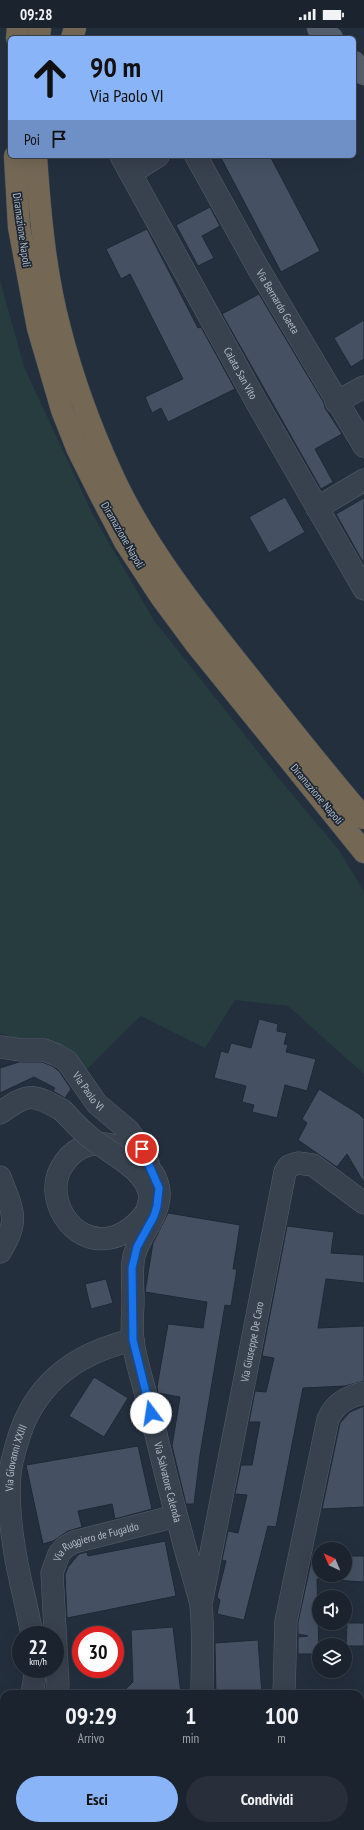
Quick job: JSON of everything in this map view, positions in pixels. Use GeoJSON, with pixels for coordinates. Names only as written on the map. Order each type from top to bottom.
{"type":"FeatureCollection","features":[{"type":"Feature","properties":{"kind":"highway","name":"Diramazione Napoli"},"geometry":{"type":"LineString","coordinates":[[15,158],[19,227],[38,328],[62,410],[77,448],[125,542],[161,597],[195,643],[364,852]]}},
{"type":"Feature","properties":{"kind":"highway","name":"Diramazione Napoli"},"geometry":{"type":"LineString","coordinates":[[36,158],[43,232],[60,328],[70,364],[112,474],[143,532],[211,630],[314,760],[364,818]]}},
{"type":"Feature","properties":{"kind":"highway"},"geometry":{"type":"LineString","coordinates":[[43,232],[52,158]]}},
{"type":"Feature","properties":{"kind":"main road"},"geometry":{"type":"LineString","coordinates":[[318,28],[330,36]]}},
{"type":"Feature","properties":{"kind":"main road"},"geometry":{"type":"LineString","coordinates":[[356,64],[364,74]]}},
{"type":"Feature","properties":{"kind":"street"},"geometry":{"type":"LineString","coordinates":[[126,164],[150,158]]}},
{"type":"Feature","properties":{"kind":"street","name":"Via Bernardo Gaeta"},"geometry":{"type":"LineString","coordinates":[[197,158],[258,268],[336,402],[364,446]]}},
{"type":"Feature","properties":{"kind":"street","name":"Calata San Vito"},"geometry":{"type":"LineString","coordinates":[[126,164],[257,403],[364,589]]}},
{"type":"Feature","properties":{"kind":"street"},"geometry":{"type":"LineString","coordinates":[[336,402],[364,387]]}},
{"type":"Feature","properties":{"kind":"street"},"geometry":{"type":"LineString","coordinates":[[317,508],[364,480]]}},
{"type":"Feature","properties":{"kind":"street","name":"Via Paolo VI"},"geometry":{"type":"LineString","coordinates":[[0,1047],[21,1050],[44,1050],[67,1061],[97,1104],[128,1130],[142,1149],[154,1175]]}},
{"type":"Feature","properties":{"kind":"street"},"geometry":{"type":"LineString","coordinates":[[0,1113],[20,1100],[29,1097],[38,1098],[62,1110],[90,1138],[122,1158],[144,1183],[150,1196],[147,1211],[139,1222],[109,1238],[92,1238],[70,1224],[60,1211],[55,1195],[56,1180],[61,1167],[70,1156],[81,1148],[96,1143],[119,1147],[130,1152],[154,1175]]}},
{"type":"Feature","properties":{"kind":"street","name":"Via Giuseppe De Caro"},"geometry":{"type":"LineString","coordinates":[[201,1604],[285,1172],[289,1166],[298,1163],[313,1165],[364,1202]]}},
{"type":"Feature","properties":{"kind":"street","name":"Via Salvatore Calenda"},"geometry":{"type":"LineString","coordinates":[[154,1175],[159,1188],[157,1206],[154,1216],[137,1247],[132,1268],[133,1340],[176,1516],[201,1604],[202,1690]]}},
{"type":"Feature","properties":{"kind":"street"},"geometry":{"type":"LineString","coordinates":[[0,1177],[12,1205],[13,1216],[8,1237],[0,1252]]}},
{"type":"Feature","properties":{"kind":"street","name":"Via Giovanni XXIII"},"geometry":{"type":"LineString","coordinates":[[30,1626],[14,1547],[10,1508],[10,1472],[22,1427],[29,1410],[41,1393],[65,1370],[85,1356],[110,1345],[133,1340]]}},
{"type":"Feature","properties":{"kind":"street"},"geometry":{"type":"LineString","coordinates":[[284,1690],[286,1621],[328,1419],[332,1409],[352,1396],[364,1393]]}},
{"type":"Feature","properties":{"kind":"street","name":"Via Ruggiero de Fugaldo"},"geometry":{"type":"LineString","coordinates":[[57,1690],[58,1685],[52,1574],[59,1554],[65,1546],[74,1542],[176,1516]]}},
{"type":"Feature","properties":{"kind":"street"},"geometry":{"type":"LineString","coordinates":[[33,1690],[35,1678]]}},
{"type":"Feature","properties":{"kind":"green space"},"geometry":{"type":"Polygon","coordinates":[[[0,280],[24,367],[93,515],[153,619],[281,781],[339,850],[364,892],[364,1074],[288,1006],[235,1000],[205,1048],[141,1016],[83,1073],[68,1048],[18,1040],[0,1033],[0,280]]]}},
{"type":"Feature","properties":{"kind":"building"},"geometry":{"type":"Polygon","coordinates":[[[221,158],[271,158],[320,251],[281,272],[221,158]]]}},
{"type":"Feature","properties":{"kind":"building"},"geometry":{"type":"Polygon","coordinates":[[[210,207],[220,226],[202,236],[214,258],[198,266],[176,225],[210,207]]]}},
{"type":"Feature","properties":{"kind":"building"},"geometry":{"type":"Polygon","coordinates":[[[147,229],[198,328],[201,327],[235,389],[168,422],[161,408],[152,413],[145,397],[183,379],[130,274],[121,279],[106,249],[147,229]]]}},
{"type":"Feature","properties":{"kind":"building"},"geometry":{"type":"Polygon","coordinates":[[[259,294],[324,403],[325,408],[342,434],[315,449],[333,482],[321,489],[222,314],[259,294]]]}},
{"type":"Feature","properties":{"kind":"building"},"geometry":{"type":"Polygon","coordinates":[[[364,320],[364,359],[351,367],[334,338],[364,320]]]}},
{"type":"Feature","properties":{"kind":"building"},"geometry":{"type":"Polygon","coordinates":[[[285,497],[305,532],[269,553],[249,517],[285,497]]]}},
{"type":"Feature","properties":{"kind":"building"},"geometry":{"type":"Polygon","coordinates":[[[364,498],[364,564],[336,514],[364,498]]]}},
{"type":"Feature","properties":{"kind":"building"},"geometry":{"type":"Polygon","coordinates":[[[259,1019],[278,1024],[277,1031],[287,1033],[284,1044],[288,1045],[286,1052],[316,1059],[307,1091],[285,1085],[277,1118],[252,1112],[254,1105],[242,1102],[246,1086],[214,1078],[221,1051],[228,1053],[231,1043],[251,1048],[259,1019]]]}},
{"type":"Feature","properties":{"kind":"building"},"geometry":{"type":"Polygon","coordinates":[[[19,1062],[42,1062],[52,1066],[59,1071],[71,1089],[65,1098],[53,1091],[55,1088],[34,1077],[0,1093],[0,1068],[19,1062]]]}},
{"type":"Feature","properties":{"kind":"building"},"geometry":{"type":"Polygon","coordinates":[[[319,1089],[359,1114],[364,1119],[364,1183],[347,1154],[337,1167],[298,1140],[307,1123],[302,1119],[319,1089]]]}},
{"type":"Feature","properties":{"kind":"building"},"geometry":{"type":"Polygon","coordinates":[[[168,1213],[240,1225],[233,1269],[237,1269],[231,1306],[225,1305],[200,1455],[194,1504],[186,1504],[172,1446],[180,1397],[158,1393],[157,1387],[168,1324],[203,1328],[207,1302],[145,1292],[153,1243],[168,1213]]]}},
{"type":"Feature","properties":{"kind":"building"},"geometry":{"type":"Polygon","coordinates":[[[287,1226],[334,1232],[331,1253],[364,1255],[364,1283],[326,1279],[318,1328],[364,1326],[364,1381],[345,1386],[303,1388],[276,1527],[268,1526],[244,1620],[217,1614],[220,1600],[217,1597],[226,1561],[222,1560],[228,1531],[238,1533],[247,1495],[235,1494],[241,1465],[252,1465],[260,1422],[249,1422],[255,1391],[266,1392],[274,1358],[262,1356],[287,1226]]]}},
{"type":"Feature","properties":{"kind":"building"},"geometry":{"type":"Polygon","coordinates":[[[106,1279],[113,1303],[91,1309],[85,1284],[106,1279]]]}},
{"type":"Feature","properties":{"kind":"building"},"geometry":{"type":"Polygon","coordinates":[[[94,1377],[128,1398],[104,1437],[69,1416],[94,1377]]]}},
{"type":"Feature","properties":{"kind":"building"},"geometry":{"type":"Polygon","coordinates":[[[364,1406],[364,1507],[322,1509],[340,1423],[350,1412],[364,1406]]]}},
{"type":"Feature","properties":{"kind":"building"},"geometry":{"type":"Polygon","coordinates":[[[138,1446],[152,1509],[115,1519],[112,1504],[78,1511],[82,1527],[68,1531],[53,1541],[43,1544],[26,1465],[138,1446]]]}},
{"type":"Feature","properties":{"kind":"building"},"geometry":{"type":"Polygon","coordinates":[[[165,1541],[176,1596],[67,1618],[65,1575],[68,1567],[79,1554],[87,1552],[88,1556],[165,1541]]]}},
{"type":"Feature","properties":{"kind":"building"},"geometry":{"type":"Polygon","coordinates":[[[352,1556],[364,1556],[364,1582],[352,1581],[352,1556]]]}},
{"type":"Feature","properties":{"kind":"building"},"geometry":{"type":"Polygon","coordinates":[[[312,1558],[312,1582],[317,1582],[317,1590],[312,1590],[312,1630],[318,1630],[319,1638],[312,1638],[312,1654],[298,1654],[298,1637],[308,1636],[298,1634],[298,1622],[312,1558]]]}},
{"type":"Feature","properties":{"kind":"building"},"geometry":{"type":"Polygon","coordinates":[[[352,1623],[364,1623],[364,1646],[352,1646],[352,1638],[346,1638],[347,1630],[352,1630],[352,1623]]]}},
{"type":"Feature","properties":{"kind":"building"},"geometry":{"type":"Polygon","coordinates":[[[173,1627],[181,1690],[125,1690],[133,1682],[131,1630],[173,1627]]]}},
{"type":"Feature","properties":{"kind":"building"},"geometry":{"type":"Polygon","coordinates":[[[258,1640],[262,1690],[216,1690],[215,1643],[258,1640]]]}},
{"type":"Feature","properties":{"kind":"route"},"geometry":{"type":"LineString","coordinates":[[142,1149],[158,1182],[159,1188],[159,1196],[154,1216],[137,1247],[132,1268],[133,1340],[151,1413]]}}]}
